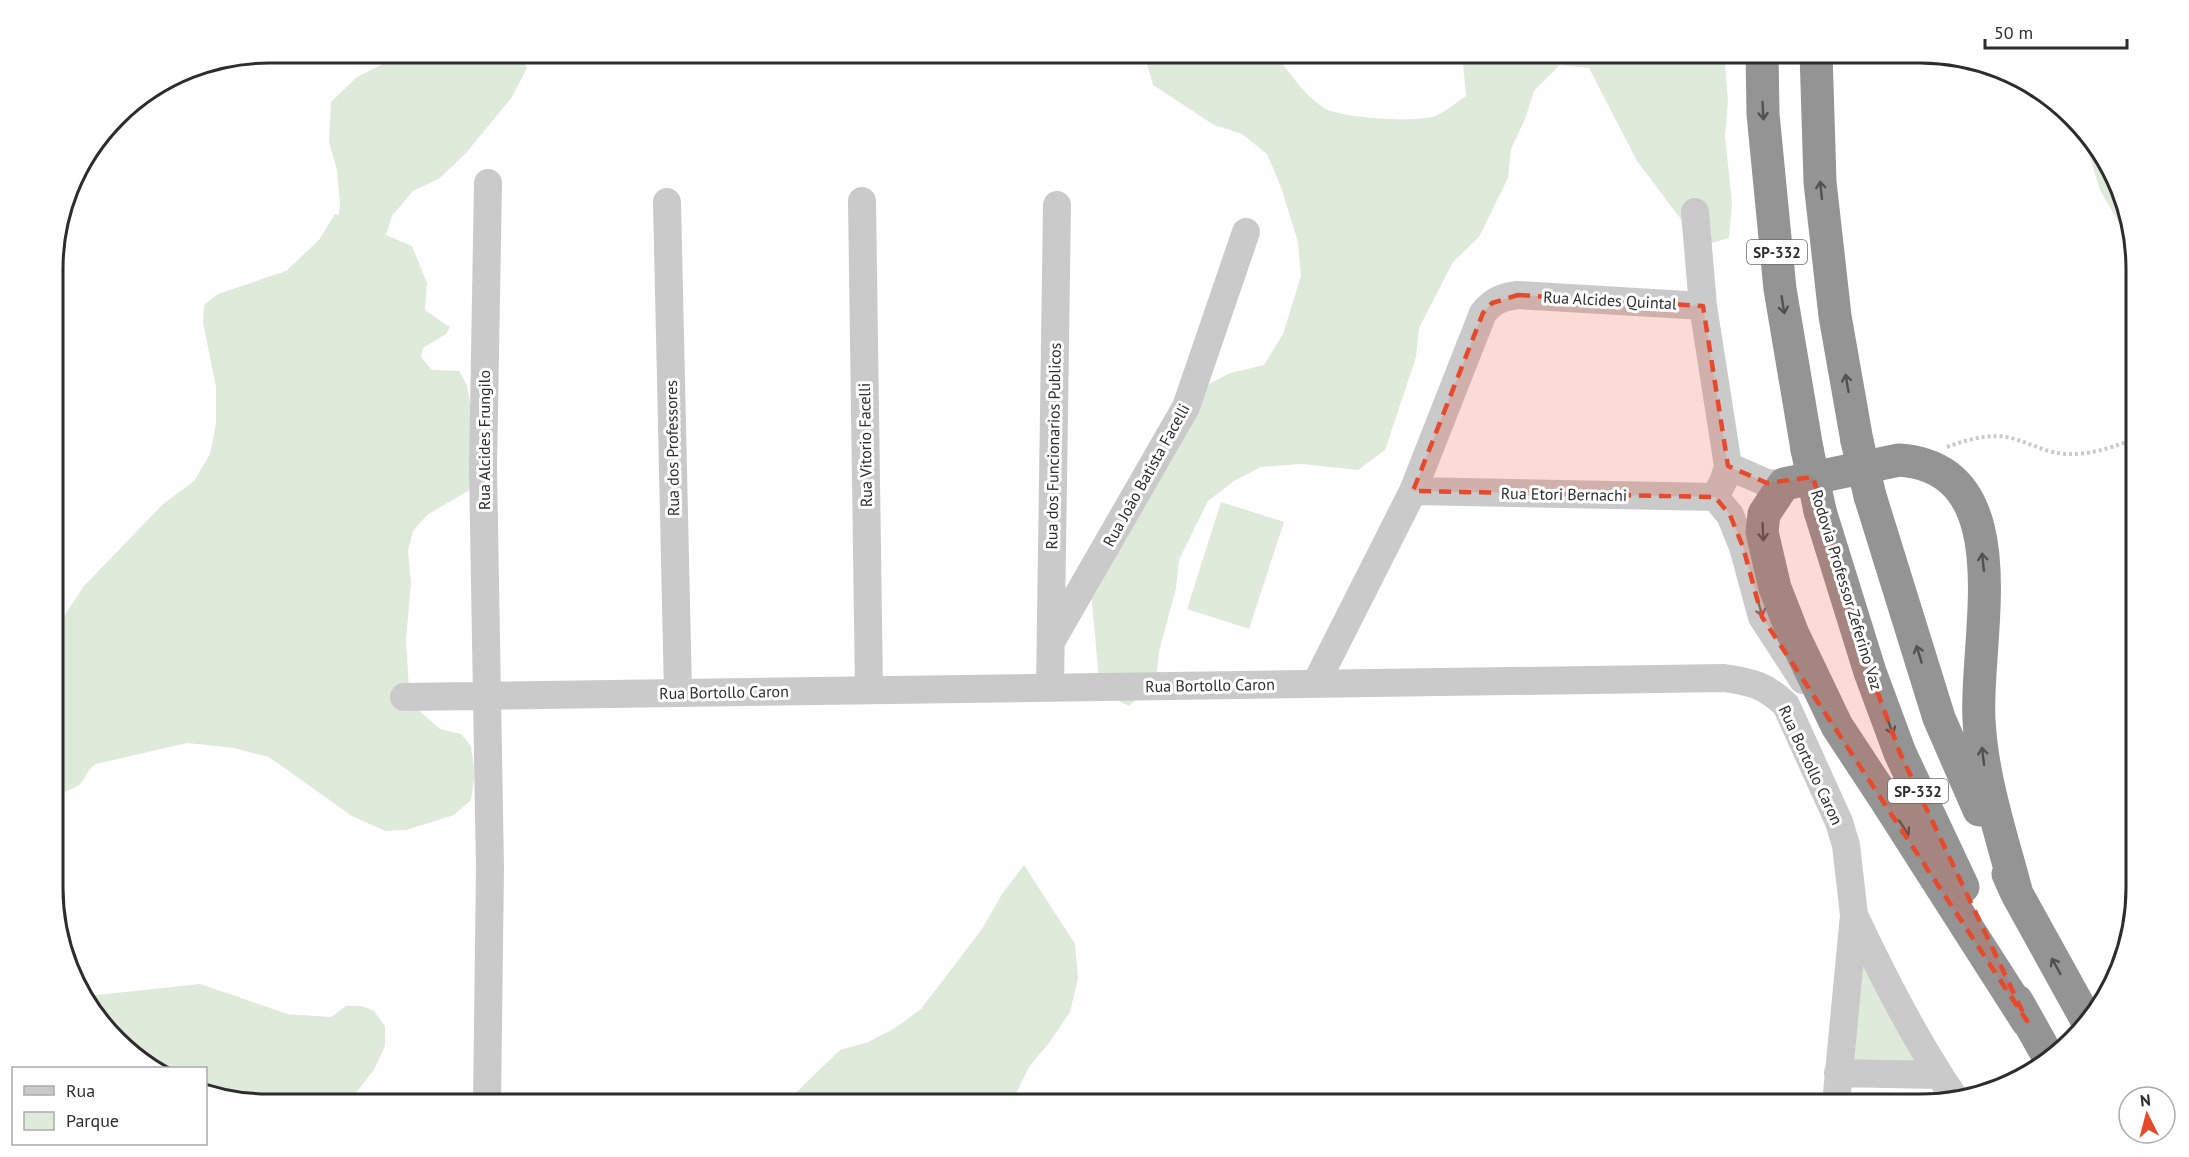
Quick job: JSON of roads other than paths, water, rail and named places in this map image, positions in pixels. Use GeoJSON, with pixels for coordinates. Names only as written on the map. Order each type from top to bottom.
{"type":"FeatureCollection","features":[{"type":"Feature","properties":{"kind":"highway","name":"Rodovia Professor Zeferino Vaz"},"geometry":{"type":"LineString","coordinates":[[1762,63],[1763,114],[1780,289],[1820,511],[1870,672],[1900,753],[2027,1021],[2045,1051]]}},
{"type":"Feature","properties":{"kind":"highway","name":"SP-332"},"geometry":{"type":"LineString","coordinates":[[1816,63],[1820,182],[1835,316],[1857,441],[1870,496],[1938,718],[2017,894],[2083,1013]]}},
{"type":"Feature","properties":{"kind":"highway"},"geometry":{"type":"LineString","coordinates":[[2017,894],[1985,773],[1979,720],[1979,666],[1986,588],[1980,531],[1968,498],[1957,485],[1935,468],[1917,461],[1899,460],[1784,483],[1764,513],[1762,532],[1775,588],[1794,634],[1837,726],[2027,1021]]}},
{"type":"Feature","properties":{"kind":"street","name":"Rua Alcides Frungilo"},"geometry":{"type":"LineString","coordinates":[[487,1094],[490,869],[483,468],[488,183]]}},
{"type":"Feature","properties":{"kind":"street","name":"Rua Vitorio Facelli"},"geometry":{"type":"LineString","coordinates":[[862,201],[869,690]]}},
{"type":"Feature","properties":{"kind":"street","name":"Rua dos Professores"},"geometry":{"type":"LineString","coordinates":[[667,202],[678,693]]}},
{"type":"Feature","properties":{"kind":"street","name":"Rua dos Funcionarios Publicos"},"geometry":{"type":"LineString","coordinates":[[1050,687],[1057,205]]}},
{"type":"Feature","properties":{"kind":"street"},"geometry":{"type":"LineString","coordinates":[[1695,212],[1703,306],[1728,466],[1715,497],[1730,515],[1743,547],[1762,617],[1792,664],[1837,726]]}},
{"type":"Feature","properties":{"kind":"street","name":"Rua João Batista Facelli"},"geometry":{"type":"LineString","coordinates":[[1051,642],[1186,406],[1246,232]]}},
{"type":"Feature","properties":{"kind":"street","name":"Rua Alcides Quintal"},"geometry":{"type":"LineString","coordinates":[[1413,491],[1483,314],[1492,303],[1504,296],[1518,295],[1703,306]]}},
{"type":"Feature","properties":{"kind":"street"},"geometry":{"type":"LineString","coordinates":[[1728,466],[1767,483],[1784,483]]}},
{"type":"Feature","properties":{"kind":"street"},"geometry":{"type":"LineString","coordinates":[[1316,683],[1413,491]]}},
{"type":"Feature","properties":{"kind":"street","name":"Rua Etori Bernachi"},"geometry":{"type":"LineString","coordinates":[[1413,491],[1715,497]]}},
{"type":"Feature","properties":{"kind":"street","name":"Rua Bortollo Caron"},"geometry":{"type":"LineString","coordinates":[[404,698],[1724,678],[1749,682],[1772,691],[1786,705],[1839,822],[1846,845],[1854,915]]}},
{"type":"Feature","properties":{"kind":"street"},"geometry":{"type":"LineString","coordinates":[[1837,1094],[1854,915]]}},
{"type":"Feature","properties":{"kind":"street"},"geometry":{"type":"LineString","coordinates":[[1854,915],[1872,954],[1946,1086]]}},
{"type":"Feature","properties":{"kind":"street"},"geometry":{"type":"LineString","coordinates":[[1838,1072],[1946,1086]]}}]}
